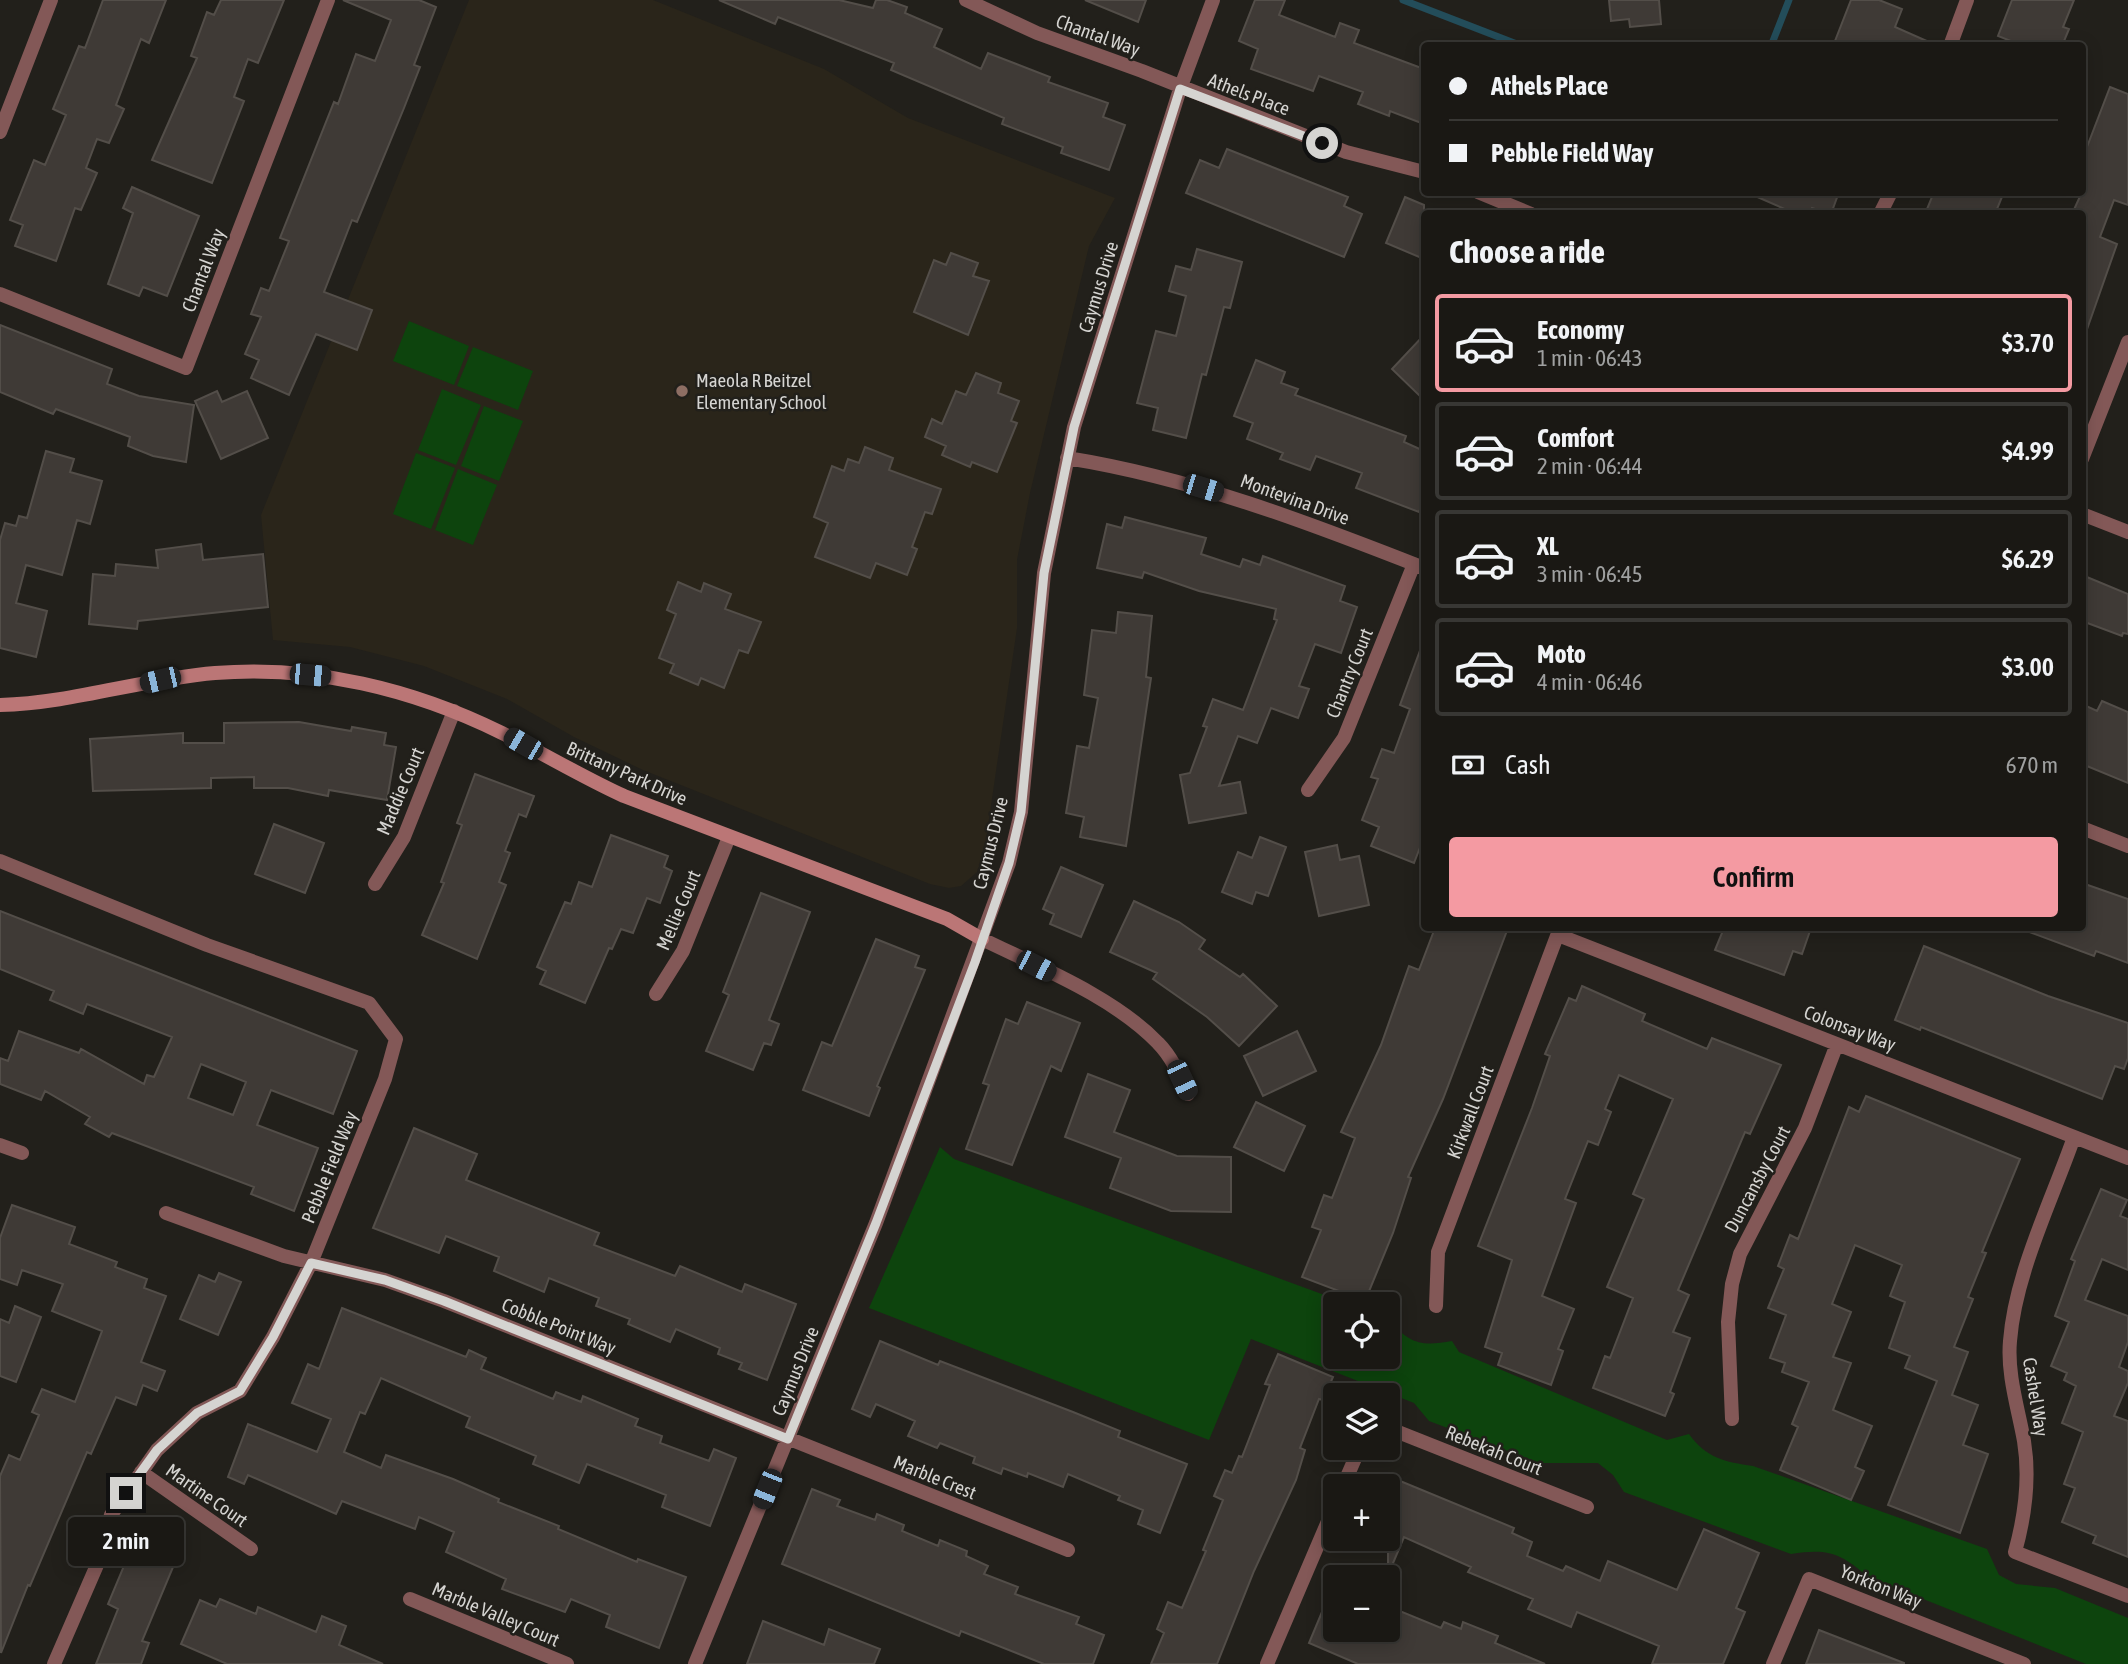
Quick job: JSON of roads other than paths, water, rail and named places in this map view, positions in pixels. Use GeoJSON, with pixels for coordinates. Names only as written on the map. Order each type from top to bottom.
{"type":"FeatureCollection","features":[{"type":"Feature","properties":{"kind":"street"},"geometry":{"type":"LineString","coordinates":[[0,132],[51,0]]}},
{"type":"Feature","properties":{"kind":"street","name":"Chantal Way"},"geometry":{"type":"LineString","coordinates":[[0,294],[186,368],[328,0]]}},
{"type":"Feature","properties":{"kind":"street","name":"Chantal Way"},"geometry":{"type":"LineString","coordinates":[[965,0],[1037,33],[1142,71],[1180,89]]}},
{"type":"Feature","properties":{"kind":"street","name":"Caymus Drive"},"geometry":{"type":"LineString","coordinates":[[695,1664],[876,1223],[1009,863],[1021,812],[1044,573],[1074,427],[1180,89],[1213,0]]}},
{"type":"Feature","properties":{"kind":"street"},"geometry":{"type":"LineString","coordinates":[[1951,42],[1967,0]]}},
{"type":"Feature","properties":{"kind":"street","name":"Athels Place"},"geometry":{"type":"LineString","coordinates":[[1180,89],[1346,152],[1421,171]]}},
{"type":"Feature","properties":{"kind":"street"},"geometry":{"type":"LineString","coordinates":[[1488,196],[1521,210]]}},
{"type":"Feature","properties":{"kind":"street"},"geometry":{"type":"LineString","coordinates":[[2086,449],[2128,342]]}},
{"type":"Feature","properties":{"kind":"street","name":"Montevina Drive"},"geometry":{"type":"LineString","coordinates":[[1067,458],[1203,488],[1274,509],[1419,566]]}},
{"type":"Feature","properties":{"kind":"street"},"geometry":{"type":"LineString","coordinates":[[2086,516],[2128,532]]}},
{"type":"Feature","properties":{"kind":"street","name":"Chantry Court"},"geometry":{"type":"LineString","coordinates":[[1308,790],[1345,738],[1419,566]]}},
{"type":"Feature","properties":{"kind":"street","name":"Brittany Park Drive"},"geometry":{"type":"LineString","coordinates":[[0,705],[83,696],[160,680],[216,673],[272,672],[328,677],[384,688],[454,710],[504,734],[578,776],[729,837],[947,919],[982,939]]}},
{"type":"Feature","properties":{"kind":"street","name":"Maddie Court"},"geometry":{"type":"LineString","coordinates":[[375,884],[404,837],[454,710]]}},
{"type":"Feature","properties":{"kind":"street"},"geometry":{"type":"LineString","coordinates":[[2086,830],[2128,846]]}},
{"type":"Feature","properties":{"kind":"street","name":"Mellie Court"},"geometry":{"type":"LineString","coordinates":[[656,994],[683,951],[729,837]]}},
{"type":"Feature","properties":{"kind":"street","name":"Pebble Field Way"},"geometry":{"type":"LineString","coordinates":[[0,860],[207,945],[369,1003],[396,1039],[385,1079],[311,1263],[273,1337],[240,1391],[197,1413],[157,1450],[111,1515],[97,1564],[54,1664]]}},
{"type":"Feature","properties":{"kind":"street","name":"Colonsay Way"},"geometry":{"type":"LineString","coordinates":[[1559,931],[2128,1158]]}},
{"type":"Feature","properties":{"kind":"street","name":"Kirkwall Court"},"geometry":{"type":"LineString","coordinates":[[1436,1306],[1438,1252],[1559,931]]}},
{"type":"Feature","properties":{"kind":"street"},"geometry":{"type":"LineString","coordinates":[[982,939],[1108,1004],[1142,1027],[1175,1065],[1188,1094]]}},
{"type":"Feature","properties":{"kind":"street","name":"Duncansby Court"},"geometry":{"type":"LineString","coordinates":[[1731,1419],[1728,1322],[1732,1284],[1740,1254],[1805,1128],[1838,1044]]}},
{"type":"Feature","properties":{"kind":"street","name":"Cashel Way"},"geometry":{"type":"LineString","coordinates":[[2074,1137],[2020,1288],[2009,1343],[2011,1374],[2025,1445],[2027,1490],[2015,1552],[2128,1596]]}},
{"type":"Feature","properties":{"kind":"street"},"geometry":{"type":"LineString","coordinates":[[0,1145],[22,1153]]}},
{"type":"Feature","properties":{"kind":"street","name":"Cobble Point Way"},"geometry":{"type":"LineString","coordinates":[[166,1213],[311,1263],[385,1280],[432,1297],[788,1439]]}},
{"type":"Feature","properties":{"kind":"street","name":"Rebekah Court"},"geometry":{"type":"LineString","coordinates":[[1400,1433],[1587,1507]]}},
{"type":"Feature","properties":{"kind":"street","name":"Marble Crest"},"geometry":{"type":"LineString","coordinates":[[788,1439],[1068,1550]]}},
{"type":"Feature","properties":{"kind":"street","name":"Martine Court"},"geometry":{"type":"LineString","coordinates":[[141,1472],[251,1549]]}},
{"type":"Feature","properties":{"kind":"street"},"geometry":{"type":"LineString","coordinates":[[1267,1664],[1323,1532]]}},
{"type":"Feature","properties":{"kind":"street","name":"Yorkton Way"},"geometry":{"type":"LineString","coordinates":[[1773,1664],[1809,1579],[2024,1664]]}},
{"type":"Feature","properties":{"kind":"street","name":"Marble Valley Court"},"geometry":{"type":"LineString","coordinates":[[410,1599],[567,1664]]}},
{"type":"Feature","properties":{"kind":"waterway"},"geometry":{"type":"LineString","coordinates":[[1403,0],[1512,42]]}},
{"type":"Feature","properties":{"kind":"waterway"},"geometry":{"type":"LineString","coordinates":[[1773,42],[1789,0]]}},
{"type":"Feature","properties":{"kind":"place","name":"Maeola R Beitzel Elementary School"},"geometry":{"type":"Point","coordinates":[682,391]}}]}
